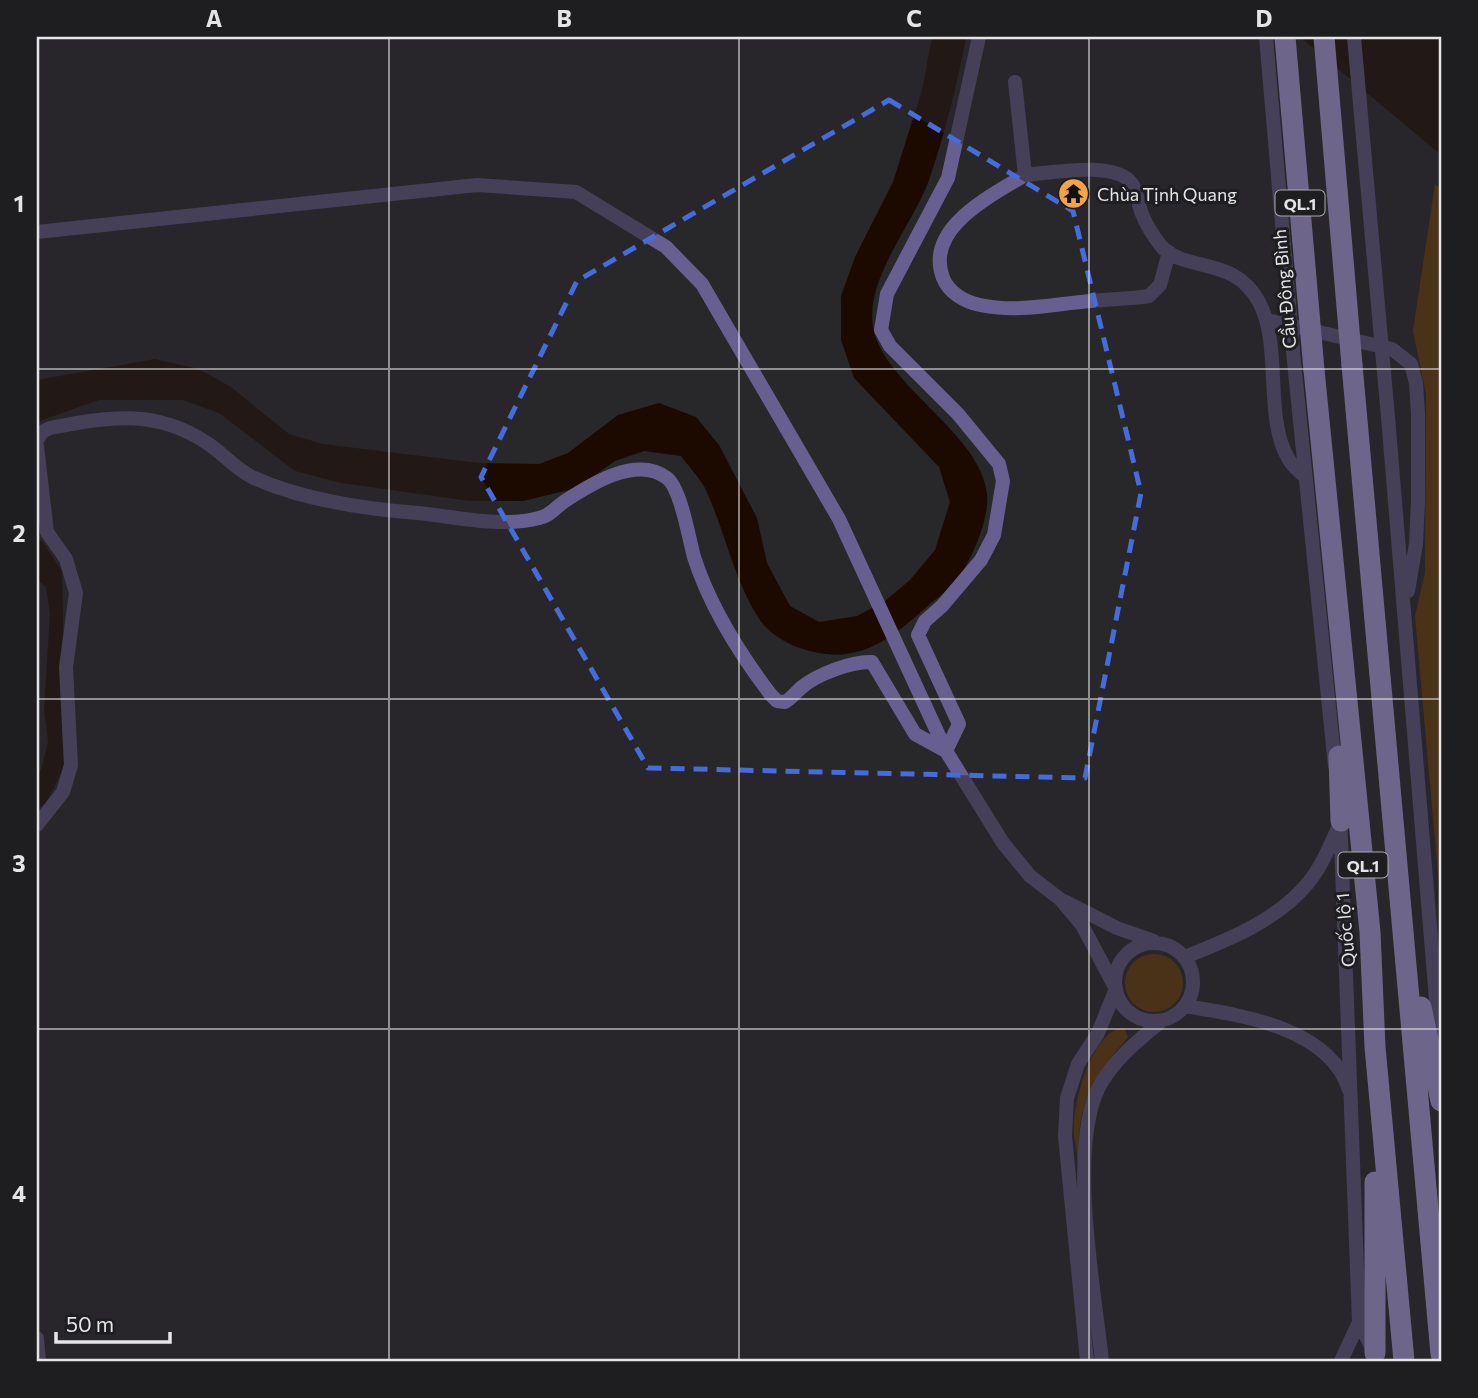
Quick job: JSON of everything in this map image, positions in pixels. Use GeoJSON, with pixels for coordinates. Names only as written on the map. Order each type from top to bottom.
{"type":"FeatureCollection","features":[{"type":"Feature","properties":{"kind":"highway","name":"Cầu Đông Bình"},"geometry":{"type":"LineString","coordinates":[[1285,37],[1304,366]]}},
{"type":"Feature","properties":{"kind":"highway","name":"QL.1"},"geometry":{"type":"LineString","coordinates":[[1324,37],[1441,1354]]}},
{"type":"Feature","properties":{"kind":"highway","name":"Quốc lộ 1"},"geometry":{"type":"LineString","coordinates":[[1304,366],[1333,576],[1370,932],[1375,1047],[1404,1361]]}},
{"type":"Feature","properties":{"kind":"highway"},"geometry":{"type":"LineString","coordinates":[[1333,576],[1341,821]]}},
{"type":"Feature","properties":{"kind":"highway"},"geometry":{"type":"LineString","coordinates":[[1402,914],[1441,1101]]}},
{"type":"Feature","properties":{"kind":"highway"},"geometry":{"type":"LineString","coordinates":[[1375,1047],[1375,1357]]}},
{"type":"Feature","properties":{"kind":"street"},"geometry":{"type":"LineString","coordinates":[[946,751],[959,724],[918,635],[925,621],[949,598],[981,560],[994,535],[1003,481],[999,464],[958,414],[890,346],[881,330],[881,314],[887,294],[948,178],[979,37]]}},
{"type":"Feature","properties":{"kind":"street"},"geometry":{"type":"LineString","coordinates":[[1266,37],[1304,366],[1306,478],[1341,821],[1359,1322],[1375,1357]]}},
{"type":"Feature","properties":{"kind":"street"},"geometry":{"type":"LineString","coordinates":[[1354,37],[1441,1069]]}},
{"type":"Feature","properties":{"kind":"street"},"geometry":{"type":"LineString","coordinates":[[1016,82],[1025,175]]}},
{"type":"Feature","properties":{"kind":"street"},"geometry":{"type":"LineString","coordinates":[[1169,252],[1160,285],[1149,296],[1007,309],[961,299],[944,281],[939,257],[945,238],[953,225],[1025,175],[1097,170],[1117,172],[1134,185],[1142,216],[1162,247],[1169,252],[1225,269],[1244,283],[1258,300],[1268,320],[1277,420],[1287,458],[1306,478]]}},
{"type":"Feature","properties":{"kind":"street"},"geometry":{"type":"LineString","coordinates":[[37,232],[477,185],[576,192],[666,247],[702,284],[839,519],[946,751],[1003,843],[1030,876],[1060,899],[1117,928],[1163,944],[1185,957],[1193,981],[1185,1006],[1124,1052],[1102,1081],[1092,1101],[1085,1130],[1086,1196],[1102,1361]]}},
{"type":"Feature","properties":{"kind":"street"},"geometry":{"type":"LineString","coordinates":[[1268,320],[1398,351],[1414,370],[1418,414],[1418,502],[1416,544],[1404,613]]}},
{"type":"Feature","properties":{"kind":"street"},"geometry":{"type":"LineString","coordinates":[[37,440],[42,432],[50,428],[112,416],[138,417],[185,430],[208,443],[250,476],[285,491],[400,512],[511,521],[543,517],[565,501],[621,472],[647,470],[659,474],[674,486],[702,580],[719,615],[777,701],[785,702],[804,685],[824,675],[863,662],[872,662],[915,734],[946,751]]}},
{"type":"Feature","properties":{"kind":"street"},"geometry":{"type":"LineString","coordinates":[[37,446],[47,531],[66,559],[76,593],[66,667],[71,765],[63,792],[37,825]]}},
{"type":"Feature","properties":{"kind":"street"},"geometry":{"type":"LineString","coordinates":[[1185,957],[1234,937],[1284,906],[1308,883],[1341,821]]}},
{"type":"Feature","properties":{"kind":"street"},"geometry":{"type":"LineString","coordinates":[[1060,899],[1082,925],[1128,1010],[1138,1017],[1163,1020]]}},
{"type":"Feature","properties":{"kind":"street"},"geometry":{"type":"LineString","coordinates":[[1087,1361],[1065,1136],[1067,1098],[1078,1064],[1098,1033],[1116,989],[1116,976],[1127,954],[1150,943],[1163,944]]}},
{"type":"Feature","properties":{"kind":"street"},"geometry":{"type":"LineString","coordinates":[[1185,1006],[1262,1020],[1284,1028],[1331,1060],[1346,1081],[1352,1101]]}},
{"type":"Feature","properties":{"kind":"street"},"geometry":{"type":"LineString","coordinates":[[1341,1361],[1359,1322]]}},
{"type":"Feature","properties":{"kind":"street"},"geometry":{"type":"LineString","coordinates":[[37,1338],[39,1361]]}},
{"type":"Feature","properties":{"kind":"highlighted area"},"geometry":{"type":"Polygon","coordinates":[[[889,100],[1073,211],[1141,493],[1085,778],[648,768],[481,477],[577,281],[889,100]]]}},
{"type":"Feature","properties":{"kind":"shaded area"},"geometry":{"type":"Polygon","coordinates":[[[932,37],[966,37],[950,109],[929,180],[892,251],[876,289],[872,308],[873,327],[881,348],[894,369],[968,450],[981,472],[987,504],[978,541],[955,582],[887,639],[872,647],[839,655],[820,653],[788,643],[766,627],[742,587],[706,490],[681,456],[644,451],[615,461],[577,488],[523,501],[470,501],[341,483],[295,471],[219,413],[183,400],[99,400],[37,422],[37,380],[155,359],[199,369],[231,387],[289,434],[323,444],[479,463],[539,464],[568,453],[618,415],[659,403],[696,417],[719,445],[757,518],[767,563],[790,606],[819,622],[857,616],[885,601],[910,580],[935,550],[950,502],[939,467],[854,378],[841,340],[841,296],[855,257],[893,182],[922,90],[932,37]]]}},
{"type":"Feature","properties":{"kind":"shaded area"},"geometry":{"type":"Polygon","coordinates":[[[1300,37],[1441,37],[1441,154],[1435,150],[1300,37]]]}},
{"type":"Feature","properties":{"kind":"shaded area"},"geometry":{"type":"Polygon","coordinates":[[[1435,184],[1441,190],[1441,908],[1415,616],[1425,573],[1426,394],[1413,331],[1435,184]]]}},
{"type":"Feature","properties":{"kind":"shaded area"},"geometry":{"type":"Polygon","coordinates":[[[37,540],[42,541],[62,571],[66,764],[46,803],[37,809],[37,774],[41,770],[48,742],[44,710],[50,614],[46,587],[37,579],[37,540]]]}},
{"type":"Feature","properties":{"kind":"shaded area"},"geometry":{"type":"Polygon","coordinates":[[[1148,954],[1160,954],[1175,962],[1183,977],[1183,989],[1175,1004],[1160,1012],[1148,1012],[1133,1004],[1125,989],[1125,977],[1133,962],[1148,954]]]}},
{"type":"Feature","properties":{"kind":"shaded area"},"geometry":{"type":"Polygon","coordinates":[[[1124,1028],[1128,1037],[1105,1066],[1084,1108],[1078,1141],[1078,1160],[1074,1120],[1086,1070],[1102,1041],[1113,1032],[1124,1028]]]}},
{"type":"Feature","properties":{"kind":"place","name":"Chùa Tịnh Quang"},"geometry":{"type":"Point","coordinates":[1074,194]}}]}
